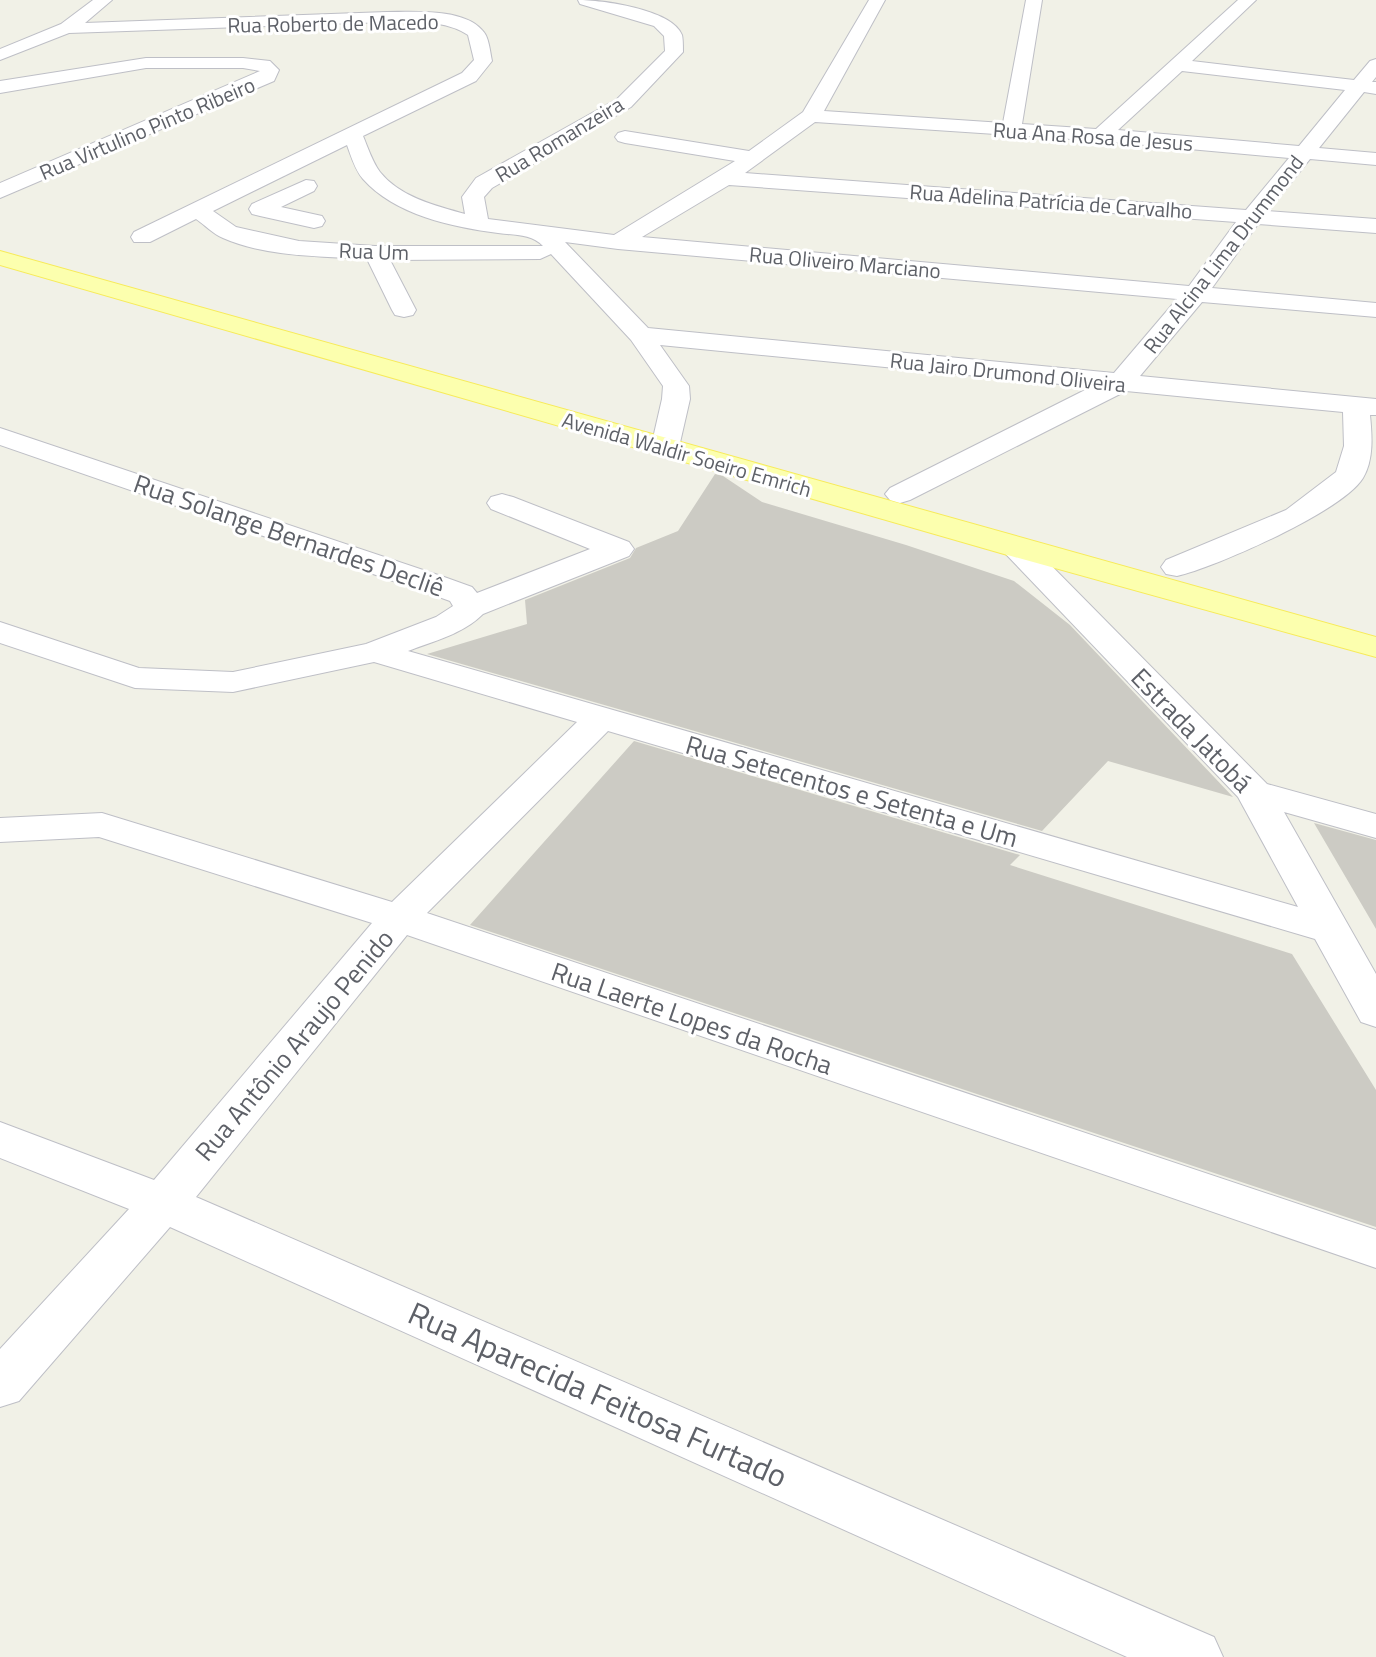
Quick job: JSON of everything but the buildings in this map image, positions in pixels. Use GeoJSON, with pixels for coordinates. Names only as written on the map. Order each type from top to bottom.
{"type":"FeatureCollection","features":[{"type":"Feature","properties":{"kind":"main road","name":"Avenida Waldir Soeiro Emrich"},"geometry":{"type":"LineString","coordinates":[[0,243],[666,439],[1015,547],[1376,647]]}},
{"type":"Feature","properties":{"kind":"main road","name":"Avenida Waldir Soeiro Emrich"},"geometry":{"type":"LineString","coordinates":[[0,258],[666,439],[900,494],[1376,623]]}},
{"type":"Feature","properties":{"kind":"street"},"geometry":{"type":"LineString","coordinates":[[0,55],[67,28],[104,0]]}},
{"type":"Feature","properties":{"kind":"street","name":"Rua Romanzeira"},"geometry":{"type":"LineString","coordinates":[[478,224],[473,198],[484,183],[624,103],[674,52],[673,35],[660,22],[586,0]]}},
{"type":"Feature","properties":{"kind":"street"},"geometry":{"type":"LineString","coordinates":[[618,242],[725,178],[811,116],[877,0]]}},
{"type":"Feature","properties":{"kind":"street"},"geometry":{"type":"LineString","coordinates":[[1011,131],[1034,0]]}},
{"type":"Feature","properties":{"kind":"street"},"geometry":{"type":"LineString","coordinates":[[1101,135],[1248,0]]}},
{"type":"Feature","properties":{"kind":"street","name":"Rua Roberto de Macedo"},"geometry":{"type":"LineString","coordinates":[[67,28],[124,29],[437,18],[461,23],[476,33],[484,61],[469,77],[142,237]]}},
{"type":"Feature","properties":{"kind":"street","name":"Rua Virtulino Pinto Ribeiro"},"geometry":{"type":"LineString","coordinates":[[0,87],[146,63],[243,63],[264,65],[270,70],[267,77],[0,191]]}},
{"type":"Feature","properties":{"kind":"street"},"geometry":{"type":"LineString","coordinates":[[1180,65],[1366,87]]}},
{"type":"Feature","properties":{"kind":"street","name":"Rua Alcina Lima Drummond"},"geometry":{"type":"LineString","coordinates":[[900,494],[1120,383],[1196,292],[1303,153],[1366,87],[1376,65]]}},
{"type":"Feature","properties":{"kind":"street","name":"Rua Ana Rosa de Jesus"},"geometry":{"type":"LineString","coordinates":[[811,116],[1101,135],[1376,159]]}},
{"type":"Feature","properties":{"kind":"street","name":"Rua Oliveiro Marciano"},"geometry":{"type":"LineString","coordinates":[[352,134],[355,163],[386,189],[422,209],[552,243],[618,242],[1376,310]]}},
{"type":"Feature","properties":{"kind":"street"},"geometry":{"type":"LineString","coordinates":[[625,137],[752,158]]}},
{"type":"Feature","properties":{"kind":"street"},"geometry":{"type":"LineString","coordinates":[[314,221],[260,209],[324,177]]}},
{"type":"Feature","properties":{"kind":"street","name":"Rua Adelina Patrícia de Carvalho"},"geometry":{"type":"LineString","coordinates":[[725,178],[1376,226]]}},
{"type":"Feature","properties":{"kind":"street","name":"Rua Um"},"geometry":{"type":"LineString","coordinates":[[197,209],[228,232],[245,238],[299,248],[375,253],[552,243]]}},
{"type":"Feature","properties":{"kind":"street"},"geometry":{"type":"LineString","coordinates":[[552,243],[640,335],[676,386],[676,399],[666,439]]}},
{"type":"Feature","properties":{"kind":"street"},"geometry":{"type":"LineString","coordinates":[[375,253],[404,310]]}},
{"type":"Feature","properties":{"kind":"street","name":"Rua Jairo Drumond Oliveira"},"geometry":{"type":"LineString","coordinates":[[640,335],[1366,406]]}},
{"type":"Feature","properties":{"kind":"street"},"geometry":{"type":"LineString","coordinates":[[1177,567],[1297,516],[1350,476],[1366,406]]}},
{"type":"Feature","properties":{"kind":"street","name":"Rua Solange Bernardes Decliê"},"geometry":{"type":"LineString","coordinates":[[0,436],[461,594],[471,607],[448,624],[375,652],[233,682],[135,678],[0,632]]}},
{"type":"Feature","properties":{"kind":"street"},"geometry":{"type":"LineString","coordinates":[[471,607],[618,549],[502,503]]}},
{"type":"Feature","properties":{"kind":"street","name":"Estrada Jatobá"},"geometry":{"type":"LineString","coordinates":[[1015,547],[1254,792],[1352,956],[1376,1012]]}},
{"type":"Feature","properties":{"kind":"street","name":"Rua Setecentos e Setenta e Um"},"geometry":{"type":"LineString","coordinates":[[375,652],[601,718],[1352,956]]}},
{"type":"Feature","properties":{"kind":"street","name":"Rua Antônio Araujo Penido"},"geometry":{"type":"LineString","coordinates":[[0,1385],[163,1203],[399,918],[601,718]]}},
{"type":"Feature","properties":{"kind":"street"},"geometry":{"type":"LineString","coordinates":[[1254,792],[1376,826]]}},
{"type":"Feature","properties":{"kind":"street","name":"Rua Laerte Lopes da Rocha"},"geometry":{"type":"LineString","coordinates":[[0,830],[102,825],[399,918],[1376,1250]]}},
{"type":"Feature","properties":{"kind":"street","name":"Rua Aparecida Feitosa Furtado"},"geometry":{"type":"LineString","coordinates":[[0,1139],[163,1203],[1193,1657]]}}]}
